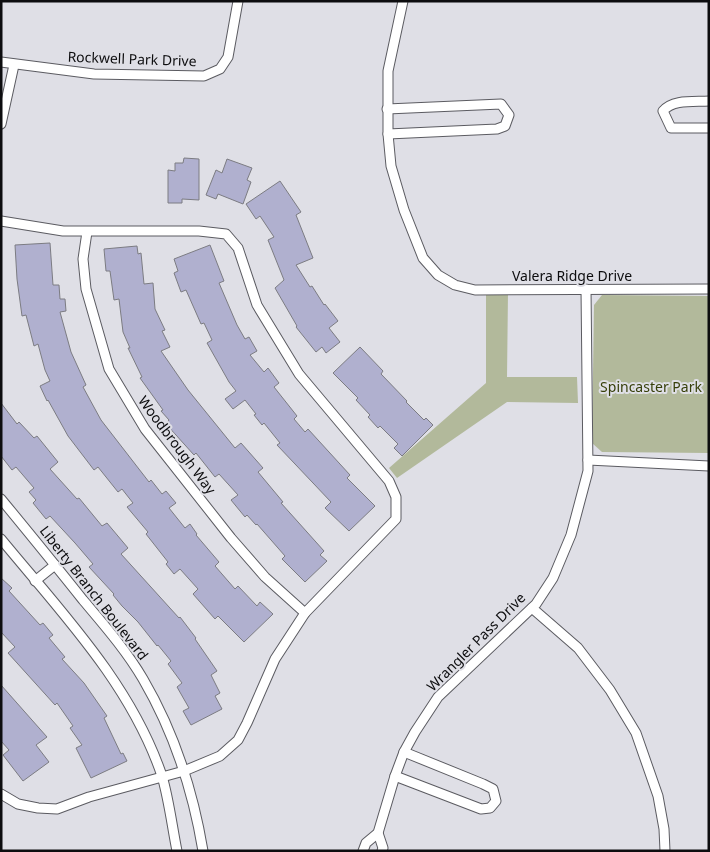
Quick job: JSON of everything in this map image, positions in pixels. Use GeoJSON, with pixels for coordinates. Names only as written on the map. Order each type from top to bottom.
{"type":"FeatureCollection","features":[{"type":"Feature","properties":{"kind":"street","name":"Rockwell Park Drive"},"geometry":{"type":"LineString","coordinates":[[1,62],[94,74],[204,76],[220,69],[228,57],[238,1]]}},
{"type":"Feature","properties":{"kind":"street"},"geometry":{"type":"LineString","coordinates":[[388,109],[495,103],[501,104],[510,115],[505,126],[497,130],[388,134],[388,109],[388,71],[403,1]]}},
{"type":"Feature","properties":{"kind":"street"},"geometry":{"type":"LineString","coordinates":[[1,124],[14,65]]}},
{"type":"Feature","properties":{"kind":"street"},"geometry":{"type":"LineString","coordinates":[[709,101],[674,104],[663,111],[671,128],[709,128]]}},
{"type":"Feature","properties":{"kind":"street","name":"Valera Ridge Drive"},"geometry":{"type":"LineString","coordinates":[[388,134],[391,166],[404,210],[424,258],[438,275],[455,285],[475,290],[709,288]]}},
{"type":"Feature","properties":{"kind":"street"},"geometry":{"type":"LineString","coordinates":[[1,221],[34,228],[87,232],[199,231],[226,234],[238,248],[257,305],[299,374],[388,481],[396,497],[396,519],[305,614],[275,659],[238,740],[220,756],[184,771],[90,797],[57,809],[18,804],[1,794]]}},
{"type":"Feature","properties":{"kind":"street","name":"Woodbrough Way"},"geometry":{"type":"LineString","coordinates":[[87,232],[83,258],[86,289],[109,369],[145,429],[225,531],[265,577],[305,614]]}},
{"type":"Feature","properties":{"kind":"street","name":"Wrangler Pass Drive"},"geometry":{"type":"LineString","coordinates":[[363,851],[366,843],[378,833],[404,752],[438,697],[532,608],[554,578],[571,535],[588,471],[586,289]]}},
{"type":"Feature","properties":{"kind":"street"},"geometry":{"type":"LineString","coordinates":[[588,460],[709,466]]}},
{"type":"Feature","properties":{"kind":"street","name":"Liberty Branch Boulevard"},"geometry":{"type":"LineString","coordinates":[[1,499],[112,635],[143,678],[164,721],[184,771],[193,798],[203,851]]}},
{"type":"Feature","properties":{"kind":"street"},"geometry":{"type":"LineString","coordinates":[[1,539],[92,651],[121,690],[143,731],[162,777],[177,851]]}},
{"type":"Feature","properties":{"kind":"street"},"geometry":{"type":"LineString","coordinates":[[35,580],[55,565]]}},
{"type":"Feature","properties":{"kind":"street"},"geometry":{"type":"LineString","coordinates":[[532,608],[578,648],[610,690],[636,733],[658,796],[664,829],[665,851]]}},
{"type":"Feature","properties":{"kind":"street"},"geometry":{"type":"LineString","coordinates":[[395,776],[481,809],[490,808],[496,800],[493,789],[404,752]]}},
{"type":"Feature","properties":{"kind":"street","name":"Wrangler Pass Drive"},"geometry":{"type":"LineString","coordinates":[[378,833],[383,848],[382,851]]}},
{"type":"Feature","properties":{"kind":"green space"},"geometry":{"type":"Polygon","coordinates":[[[486,292],[508,292],[507,377],[577,377],[578,403],[507,402],[397,478],[389,468],[486,383],[486,292]]]}},
{"type":"Feature","properties":{"kind":"green space","name":"Spincaster Park"},"geometry":{"type":"Polygon","coordinates":[[[602,295],[709,296],[709,453],[602,452],[592,443],[594,305],[602,295]]]}},
{"type":"Feature","properties":{"kind":"building"},"geometry":{"type":"Polygon","coordinates":[[[184,158],[199,159],[199,200],[182,199],[182,203],[168,203],[168,170],[175,171],[175,163],[183,163],[184,158]]]}},
{"type":"Feature","properties":{"kind":"building"},"geometry":{"type":"Polygon","coordinates":[[[227,159],[252,168],[247,180],[251,182],[243,204],[218,194],[216,199],[206,195],[216,170],[222,173],[227,159]]]}},
{"type":"Feature","properties":{"kind":"building"},"geometry":{"type":"Polygon","coordinates":[[[280,181],[301,212],[296,215],[313,258],[296,265],[310,287],[312,286],[324,305],[338,321],[329,328],[340,342],[326,353],[322,347],[316,352],[296,327],[275,288],[284,280],[268,240],[274,237],[260,216],[256,219],[246,204],[280,181]]]}},
{"type":"Feature","properties":{"kind":"building"},"geometry":{"type":"Polygon","coordinates":[[[50,243],[53,285],[59,285],[60,299],[65,299],[66,311],[60,312],[71,352],[86,385],[83,387],[101,420],[149,482],[151,480],[162,494],[166,491],[176,503],[169,508],[185,528],[190,524],[196,535],[219,562],[215,566],[235,589],[238,586],[257,606],[260,602],[273,614],[244,642],[218,616],[215,619],[193,594],[198,589],[180,569],[174,574],[166,564],[168,562],[146,534],[148,532],[127,507],[133,503],[122,489],[118,492],[98,467],[94,470],[68,436],[47,401],[40,386],[50,381],[38,344],[34,346],[26,315],[22,316],[15,245],[50,243]]]}},
{"type":"Feature","properties":{"kind":"building"},"geometry":{"type":"Polygon","coordinates":[[[210,245],[224,281],[219,283],[237,325],[245,339],[249,337],[257,351],[250,355],[264,372],[268,368],[279,383],[274,387],[297,416],[294,419],[305,432],[308,429],[350,475],[347,478],[375,506],[349,531],[325,508],[331,502],[277,445],[280,443],[264,423],[262,425],[245,400],[233,409],[225,399],[236,391],[207,343],[212,340],[204,323],[201,324],[186,290],[181,292],[174,273],[178,271],[174,259],[210,245]]]}},
{"type":"Feature","properties":{"kind":"building"},"geometry":{"type":"Polygon","coordinates":[[[137,246],[138,254],[141,253],[144,284],[153,283],[155,309],[165,330],[162,331],[170,347],[161,351],[188,390],[235,448],[241,443],[263,468],[258,472],[283,502],[281,503],[324,551],[320,555],[327,561],[305,582],[282,559],[285,556],[257,524],[247,515],[245,517],[231,500],[238,495],[219,474],[215,477],[196,453],[194,455],[166,424],[169,420],[140,378],[142,377],[128,348],[130,348],[123,332],[119,299],[114,300],[110,271],[106,271],[104,249],[137,246]]]}},
{"type":"Feature","properties":{"kind":"building"},"geometry":{"type":"Polygon","coordinates":[[[360,347],[383,371],[381,374],[406,402],[424,420],[426,418],[433,425],[402,456],[394,448],[398,444],[380,426],[378,428],[368,417],[370,415],[356,400],[358,398],[333,373],[360,347]]]}},
{"type":"Feature","properties":{"kind":"building"},"geometry":{"type":"Polygon","coordinates":[[[1,403],[17,424],[19,422],[34,438],[37,436],[58,462],[50,469],[77,499],[79,498],[102,526],[107,523],[128,548],[121,554],[180,617],[196,638],[217,671],[211,675],[220,693],[215,696],[222,709],[191,725],[183,711],[189,708],[177,687],[182,683],[168,664],[171,661],[89,567],[93,564],[75,543],[50,516],[46,519],[33,503],[36,500],[29,492],[34,488],[16,467],[12,470],[1,456],[1,403]]]}},
{"type":"Feature","properties":{"kind":"building"},"geometry":{"type":"Polygon","coordinates":[[[1,578],[12,588],[9,591],[40,625],[43,623],[53,635],[49,638],[65,657],[62,659],[84,683],[107,716],[104,718],[121,754],[123,753],[127,761],[91,778],[76,748],[82,745],[70,728],[73,726],[57,703],[55,705],[8,653],[15,647],[1,632],[1,578]]]}},
{"type":"Feature","properties":{"kind":"building"},"geometry":{"type":"Polygon","coordinates":[[[1,685],[47,737],[36,745],[49,762],[23,781],[3,755],[9,750],[1,741],[1,685]]]}}]}
